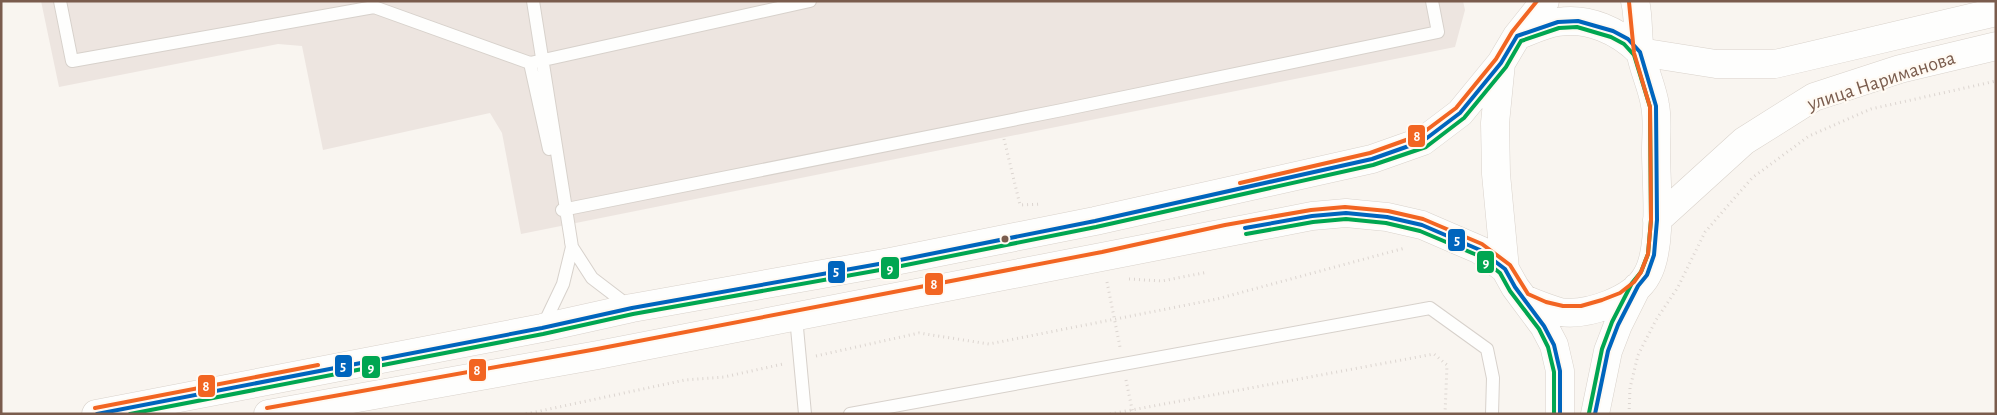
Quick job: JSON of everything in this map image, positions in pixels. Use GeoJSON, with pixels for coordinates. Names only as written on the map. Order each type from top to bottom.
{"type":"FeatureCollection","features":[{"type":"Feature","properties":{"kind":"main road"},"geometry":{"type":"LineString","coordinates":[[96,414],[542,328],[632,308],[890,262],[1096,222],[1372,159],[1423,141],[1460,114],[1501,63],[1517,36],[1544,1]]}},
{"type":"Feature","properties":{"kind":"main road"},"geometry":{"type":"LineString","coordinates":[[1524,299],[1544,308],[1562,312],[1582,312],[1623,298],[1638,286],[1647,275],[1654,255],[1657,220],[1656,106],[1640,52],[1635,1]]}},
{"type":"Feature","properties":{"kind":"main road","name":"улица Нариманова"},"geometry":{"type":"LineString","coordinates":[[1640,52],[1716,64],[1774,64],[1996,12]]}},
{"type":"Feature","properties":{"kind":"main road"},"geometry":{"type":"LineString","coordinates":[[1517,36],[1558,22],[1578,21],[1613,31],[1628,40],[1640,52]]}},
{"type":"Feature","properties":{"kind":"main road","name":"улица Нариманова"},"geometry":{"type":"LineString","coordinates":[[1657,220],[1744,141],[1814,97],[1900,70],[1996,46]]}},
{"type":"Feature","properties":{"kind":"main road"},"geometry":{"type":"LineString","coordinates":[[1501,63],[1495,123],[1496,174],[1505,269],[1515,287],[1544,326],[1554,345],[1560,371],[1560,414]]}},
{"type":"Feature","properties":{"kind":"main road"},"geometry":{"type":"LineString","coordinates":[[268,414],[598,355],[1102,258],[1226,231],[1312,216],[1346,213],[1387,217],[1422,225],[1480,250],[1505,269]]}},
{"type":"Feature","properties":{"kind":"main road"},"geometry":{"type":"LineString","coordinates":[[1595,414],[1608,351],[1618,325],[1638,286]]}},
{"type":"Feature","properties":{"kind":"lane"},"geometry":{"type":"LineString","coordinates":[[60,1],[72,61],[374,7],[530,63],[810,1]]}},
{"type":"Feature","properties":{"kind":"lane"},"geometry":{"type":"LineString","coordinates":[[533,1],[572,247],[563,284],[542,328]]}},
{"type":"Feature","properties":{"kind":"lane"},"geometry":{"type":"LineString","coordinates":[[562,210],[1062,110],[1438,32],[1432,1]]}},
{"type":"Feature","properties":{"kind":"lane"},"geometry":{"type":"LineString","coordinates":[[530,63],[562,210],[572,247],[592,278],[632,308]]}},
{"type":"Feature","properties":{"kind":"lane"},"geometry":{"type":"LineString","coordinates":[[850,414],[1430,308],[1487,349],[1493,378],[1492,414]]}},
{"type":"Feature","properties":{"kind":"lane"},"geometry":{"type":"LineString","coordinates":[[796,317],[805,414]]}},
{"type":"Feature","properties":{"kind":"path"},"geometry":{"type":"LineString","coordinates":[[1629,414],[1630,388],[1638,355],[1656,320],[1678,287],[1706,232],[1752,178],[1808,136],[1871,109],[1996,81]]}},
{"type":"Feature","properties":{"kind":"path"},"geometry":{"type":"LineString","coordinates":[[1003,134],[1020,205],[1047,204]]}},
{"type":"Feature","properties":{"kind":"path"},"geometry":{"type":"LineString","coordinates":[[526,414],[685,380],[724,377],[919,333],[989,344],[1216,299],[1414,246]]}},
{"type":"Feature","properties":{"kind":"path"},"geometry":{"type":"LineString","coordinates":[[1125,279],[1162,281],[1208,272]]}},
{"type":"Feature","properties":{"kind":"path"},"geometry":{"type":"LineString","coordinates":[[1110,414],[1434,354],[1446,365],[1445,414]]}},
{"type":"Feature","properties":{"kind":"shaded area"},"geometry":{"type":"Polygon","coordinates":[[[41,1],[1463,1],[1465,10],[1455,47],[521,234],[502,133],[490,113],[323,150],[302,46],[278,44],[59,87],[41,1]]]}},
{"type":"Feature","properties":{"kind":"transit line","name":"8"},"geometry":{"type":"LineString","coordinates":[[1240,183],[1370,153],[1420,135],[1456,108],[1496,59],[1512,32],[1537,1]]}},
{"type":"Feature","properties":{"kind":"transit line","name":"8"},"geometry":{"type":"LineString","coordinates":[[267,408],[597,349],[1102,252],[1225,225],[1311,210],[1345,207],[1388,211],[1423,219],[1482,244],[1510,265],[1528,294],[1546,302],[1563,306],[1581,306],[1602,300],[1620,293],[1634,282],[1641,272],[1648,254],[1651,220],[1650,107],[1634,53],[1629,2]]}},
{"type":"Feature","properties":{"kind":"transit line","name":"5"},"geometry":{"type":"LineString","coordinates":[[97,414],[542,328],[632,308],[890,262],[1095,221],[1372,159],[1423,141],[1460,113],[1501,63],[1517,36],[1558,22],[1578,21],[1613,31],[1628,39],[1640,52],[1656,106],[1657,220],[1654,255],[1647,275],[1638,286],[1618,325],[1608,351],[1595,414]]}},
{"type":"Feature","properties":{"kind":"transit line","name":"9"},"geometry":{"type":"LineString","coordinates":[[130,414],[543,334],[633,314],[891,268],[1096,227],[1373,165],[1426,147],[1464,118],[1506,67],[1521,41],[1559,28],[1577,27],[1611,37],[1624,44],[1634,55],[1650,107],[1651,220],[1648,254],[1641,272],[1632,283],[1612,322],[1602,349],[1589,413]]}},
{"type":"Feature","properties":{"kind":"transit line","name":"5"},"geometry":{"type":"LineString","coordinates":[[1245,228],[1312,216],[1346,213],[1387,217],[1422,225],[1480,250],[1505,269],[1515,287],[1544,326],[1554,345],[1560,371],[1560,414]]}},
{"type":"Feature","properties":{"kind":"transit line","name":"9"},"geometry":{"type":"LineString","coordinates":[[1246,234],[1313,222],[1346,219],[1386,223],[1420,231],[1477,255],[1500,273],[1510,291],[1539,329],[1548,347],[1554,372],[1554,414]]}},
{"type":"Feature","properties":{"kind":"transit line","name":"8"},"geometry":{"type":"LineString","coordinates":[[95,408],[318,365]]}}]}
